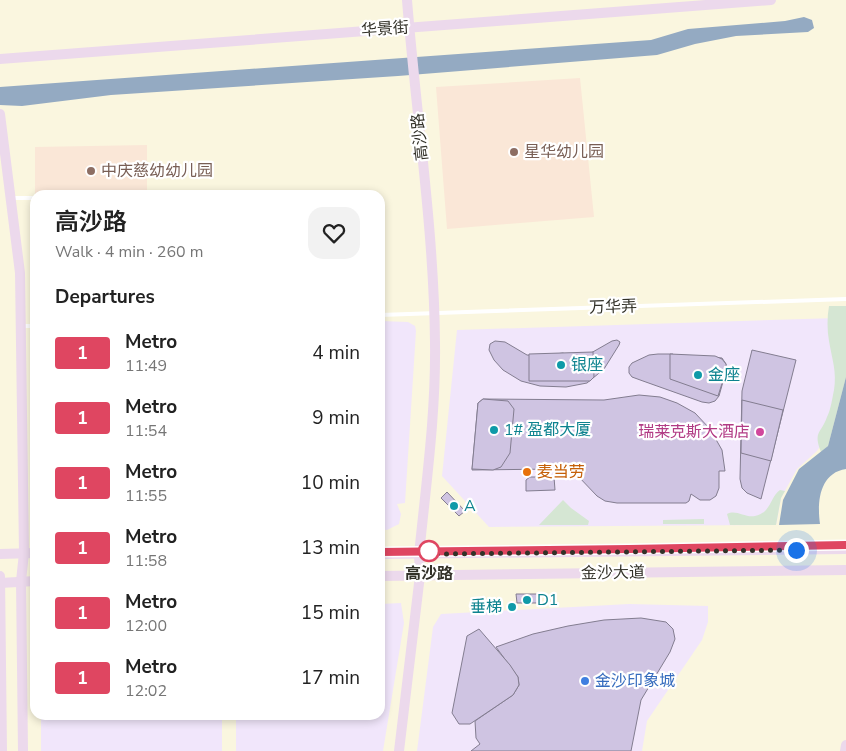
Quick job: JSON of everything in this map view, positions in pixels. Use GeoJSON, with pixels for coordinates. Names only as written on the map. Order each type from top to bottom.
{"type":"FeatureCollection","features":[{"type":"Feature","properties":{"kind":"street","name":"高沙路"},"geometry":{"type":"LineString","coordinates":[[399,751],[420,575],[420,555],[435,395],[434,314],[430,245],[407,0]]}},
{"type":"Feature","properties":{"kind":"street","name":"华景街"},"geometry":{"type":"LineString","coordinates":[[0,59],[698,3],[771,0]]}},
{"type":"Feature","properties":{"kind":"street"},"geometry":{"type":"LineString","coordinates":[[0,114],[20,273],[22,326],[21,429],[24,553],[21,581],[23,751]]}},
{"type":"Feature","properties":{"kind":"street","name":"金沙大道"},"geometry":{"type":"LineString","coordinates":[[385,554],[846,549]]}},
{"type":"Feature","properties":{"kind":"street"},"geometry":{"type":"LineString","coordinates":[[0,554],[30,553]]}},
{"type":"Feature","properties":{"kind":"street","name":"金沙大道"},"geometry":{"type":"LineString","coordinates":[[385,576],[846,570]]}},
{"type":"Feature","properties":{"kind":"street"},"geometry":{"type":"LineString","coordinates":[[0,576],[2,751]]}},
{"type":"Feature","properties":{"kind":"street"},"geometry":{"type":"LineString","coordinates":[[0,583],[30,581]]}},
{"type":"Feature","properties":{"kind":"street"},"geometry":{"type":"LineString","coordinates":[[845,751],[846,745]]}},
{"type":"Feature","properties":{"kind":"lane"},"geometry":{"type":"LineString","coordinates":[[10,198],[30,198]]}},
{"type":"Feature","properties":{"kind":"lane","name":"万华弄"},"geometry":{"type":"LineString","coordinates":[[385,315],[846,299]]}},
{"type":"Feature","properties":{"kind":"lane"},"geometry":{"type":"LineString","coordinates":[[22,326],[30,326]]}},
{"type":"Feature","properties":{"kind":"shaded area","name":"星华幼儿园"},"geometry":{"type":"Polygon","coordinates":[[[580,78],[594,217],[447,229],[436,87],[580,78]]]}},
{"type":"Feature","properties":{"kind":"shaded area","name":"中庆慈幼幼儿园"},"geometry":{"type":"Polygon","coordinates":[[[147,145],[147,190],[35,190],[35,147],[147,145]]]}},
{"type":"Feature","properties":{"kind":"shaded area"},"geometry":{"type":"Polygon","coordinates":[[[837,318],[845,344],[826,437],[817,451],[797,469],[781,498],[776,525],[489,527],[442,476],[457,330],[837,318]]]}},
{"type":"Feature","properties":{"kind":"shaded area"},"geometry":{"type":"Polygon","coordinates":[[[385,321],[408,322],[415,326],[416,331],[405,503],[397,504],[401,514],[399,524],[385,530],[385,321]]]}},
{"type":"Feature","properties":{"kind":"shaded area"},"geometry":{"type":"Polygon","coordinates":[[[401,603],[404,623],[383,751],[236,751],[236,720],[385,720],[385,604],[401,603]]]}},
{"type":"Feature","properties":{"kind":"shaded area"},"geometry":{"type":"Polygon","coordinates":[[[629,604],[708,606],[708,622],[702,640],[647,721],[642,751],[417,751],[433,627],[441,614],[629,604]]]}},
{"type":"Feature","properties":{"kind":"shaded area"},"geometry":{"type":"Polygon","coordinates":[[[41,720],[222,720],[222,751],[41,751],[41,720]]]}},
{"type":"Feature","properties":{"kind":"green space"},"geometry":{"type":"Polygon","coordinates":[[[829,306],[846,306],[846,377],[828,446],[821,452],[818,436],[830,411],[835,383],[828,332],[829,306]]]}},
{"type":"Feature","properties":{"kind":"green space"},"geometry":{"type":"Polygon","coordinates":[[[780,490],[785,491],[781,498],[776,525],[730,525],[727,514],[734,512],[755,516],[760,514],[764,512],[780,490]]]}},
{"type":"Feature","properties":{"kind":"green space"},"geometry":{"type":"Polygon","coordinates":[[[563,500],[589,521],[588,525],[539,525],[563,500]]]}},
{"type":"Feature","properties":{"kind":"green space"},"geometry":{"type":"Polygon","coordinates":[[[704,519],[704,524],[663,524],[663,520],[704,519]]]}},
{"type":"Feature","properties":{"kind":"water"},"geometry":{"type":"Polygon","coordinates":[[[804,17],[812,20],[814,28],[808,32],[736,36],[695,44],[657,55],[398,76],[111,95],[22,106],[0,105],[0,87],[651,40],[688,29],[785,21],[804,17]]]}},
{"type":"Feature","properties":{"kind":"water"},"geometry":{"type":"Polygon","coordinates":[[[846,377],[846,469],[830,476],[825,483],[820,498],[820,524],[779,525],[783,500],[799,469],[828,446],[846,377]]]}},
{"type":"Feature","properties":{"kind":"building"},"geometry":{"type":"Polygon","coordinates":[[[617,340],[620,342],[619,345],[604,369],[587,383],[566,387],[540,386],[521,381],[503,370],[494,360],[489,350],[490,344],[495,341],[505,342],[527,355],[541,356],[563,353],[571,357],[584,357],[617,340]]]}},
{"type":"Feature","properties":{"kind":"building"},"geometry":{"type":"Polygon","coordinates":[[[752,350],[796,360],[761,499],[747,493],[742,488],[740,479],[742,391],[752,350]]]}},
{"type":"Feature","properties":{"kind":"building","name":"银座"},"geometry":{"type":"Polygon","coordinates":[[[593,352],[594,377],[590,381],[529,381],[529,354],[593,352]]]}},
{"type":"Feature","properties":{"kind":"building","name":"金座"},"geometry":{"type":"Polygon","coordinates":[[[670,354],[715,356],[722,359],[726,364],[726,371],[718,396],[670,379],[670,354]]]}},
{"type":"Feature","properties":{"kind":"building"},"geometry":{"type":"Polygon","coordinates":[[[673,354],[673,359],[707,360],[707,357],[722,358],[726,364],[726,371],[719,396],[715,401],[709,403],[702,402],[632,377],[629,373],[629,367],[632,363],[649,355],[673,354]]]}},
{"type":"Feature","properties":{"kind":"building"},"geometry":{"type":"Polygon","coordinates":[[[639,395],[660,397],[677,403],[695,413],[710,429],[722,450],[725,471],[719,471],[719,488],[716,496],[710,500],[700,500],[691,494],[689,501],[686,503],[617,503],[605,501],[597,496],[577,475],[570,471],[556,469],[472,470],[478,403],[483,399],[604,400],[639,395]]]}},
{"type":"Feature","properties":{"kind":"building","name":"1# 盈都大厦"},"geometry":{"type":"Polygon","coordinates":[[[483,399],[508,401],[514,409],[510,453],[501,467],[493,470],[472,469],[478,403],[483,399]]]}},
{"type":"Feature","properties":{"kind":"building","name":"瑞莱克斯大酒店"},"geometry":{"type":"Polygon","coordinates":[[[742,400],[783,410],[771,461],[741,453],[742,400]]]}},
{"type":"Feature","properties":{"kind":"building"},"geometry":{"type":"Polygon","coordinates":[[[530,477],[554,477],[555,490],[526,491],[526,480],[530,477]]]}},
{"type":"Feature","properties":{"kind":"building","name":"A"},"geometry":{"type":"Polygon","coordinates":[[[447,492],[465,511],[459,516],[441,498],[447,492]]]}},
{"type":"Feature","properties":{"kind":"building","name":"D1"},"geometry":{"type":"Polygon","coordinates":[[[516,594],[537,594],[538,603],[517,603],[516,594]]]}},
{"type":"Feature","properties":{"kind":"building","name":"垂梯"},"geometry":{"type":"Polygon","coordinates":[[[509,603],[516,603],[516,609],[509,609],[509,603]]]}},
{"type":"Feature","properties":{"kind":"building","name":"金沙印象城"},"geometry":{"type":"Polygon","coordinates":[[[641,618],[666,622],[673,629],[675,639],[670,652],[641,700],[631,751],[471,751],[480,744],[476,738],[475,721],[513,695],[519,685],[518,677],[496,647],[533,634],[568,626],[604,620],[641,618]]]}},
{"type":"Feature","properties":{"kind":"building"},"geometry":{"type":"Polygon","coordinates":[[[479,629],[510,665],[518,677],[519,685],[513,695],[470,724],[459,724],[452,713],[467,636],[479,629]]]}},
{"type":"Feature","properties":{"kind":"metro line","name":"1"},"geometry":{"type":"LineString","coordinates":[[385,552],[846,545]]}},
{"type":"Feature","properties":{"kind":"place","name":"星华幼儿园"},"geometry":{"type":"Point","coordinates":[514,152]}},
{"type":"Feature","properties":{"kind":"place","name":"中庆慈幼幼儿园"},"geometry":{"type":"Point","coordinates":[91,171]}},
{"type":"Feature","properties":{"kind":"place","name":"银座"},"geometry":{"type":"Point","coordinates":[561,365]}},
{"type":"Feature","properties":{"kind":"place","name":"金座"},"geometry":{"type":"Point","coordinates":[698,375]}},
{"type":"Feature","properties":{"kind":"place","name":"1# 盈都大厦"},"geometry":{"type":"Point","coordinates":[494,430]}},
{"type":"Feature","properties":{"kind":"place","name":"瑞莱克斯大酒店"},"geometry":{"type":"Point","coordinates":[760,432]}},
{"type":"Feature","properties":{"kind":"place","name":"麦当劳"},"geometry":{"type":"Point","coordinates":[527,472]}},
{"type":"Feature","properties":{"kind":"place","name":"A"},"geometry":{"type":"Point","coordinates":[454,506]}},
{"type":"Feature","properties":{"kind":"place","name":"高沙路"},"geometry":{"type":"Point","coordinates":[429,551]}},
{"type":"Feature","properties":{"kind":"place","name":"D1"},"geometry":{"type":"Point","coordinates":[527,600]}},
{"type":"Feature","properties":{"kind":"place","name":"垂梯"},"geometry":{"type":"Point","coordinates":[512,607]}},
{"type":"Feature","properties":{"kind":"place","name":"金沙印象城"},"geometry":{"type":"Point","coordinates":[585,681]}},
{"type":"Feature","properties":{"kind":"route"},"geometry":{"type":"LineString","coordinates":[[429,551],[438,554],[796,550]]}}]}
